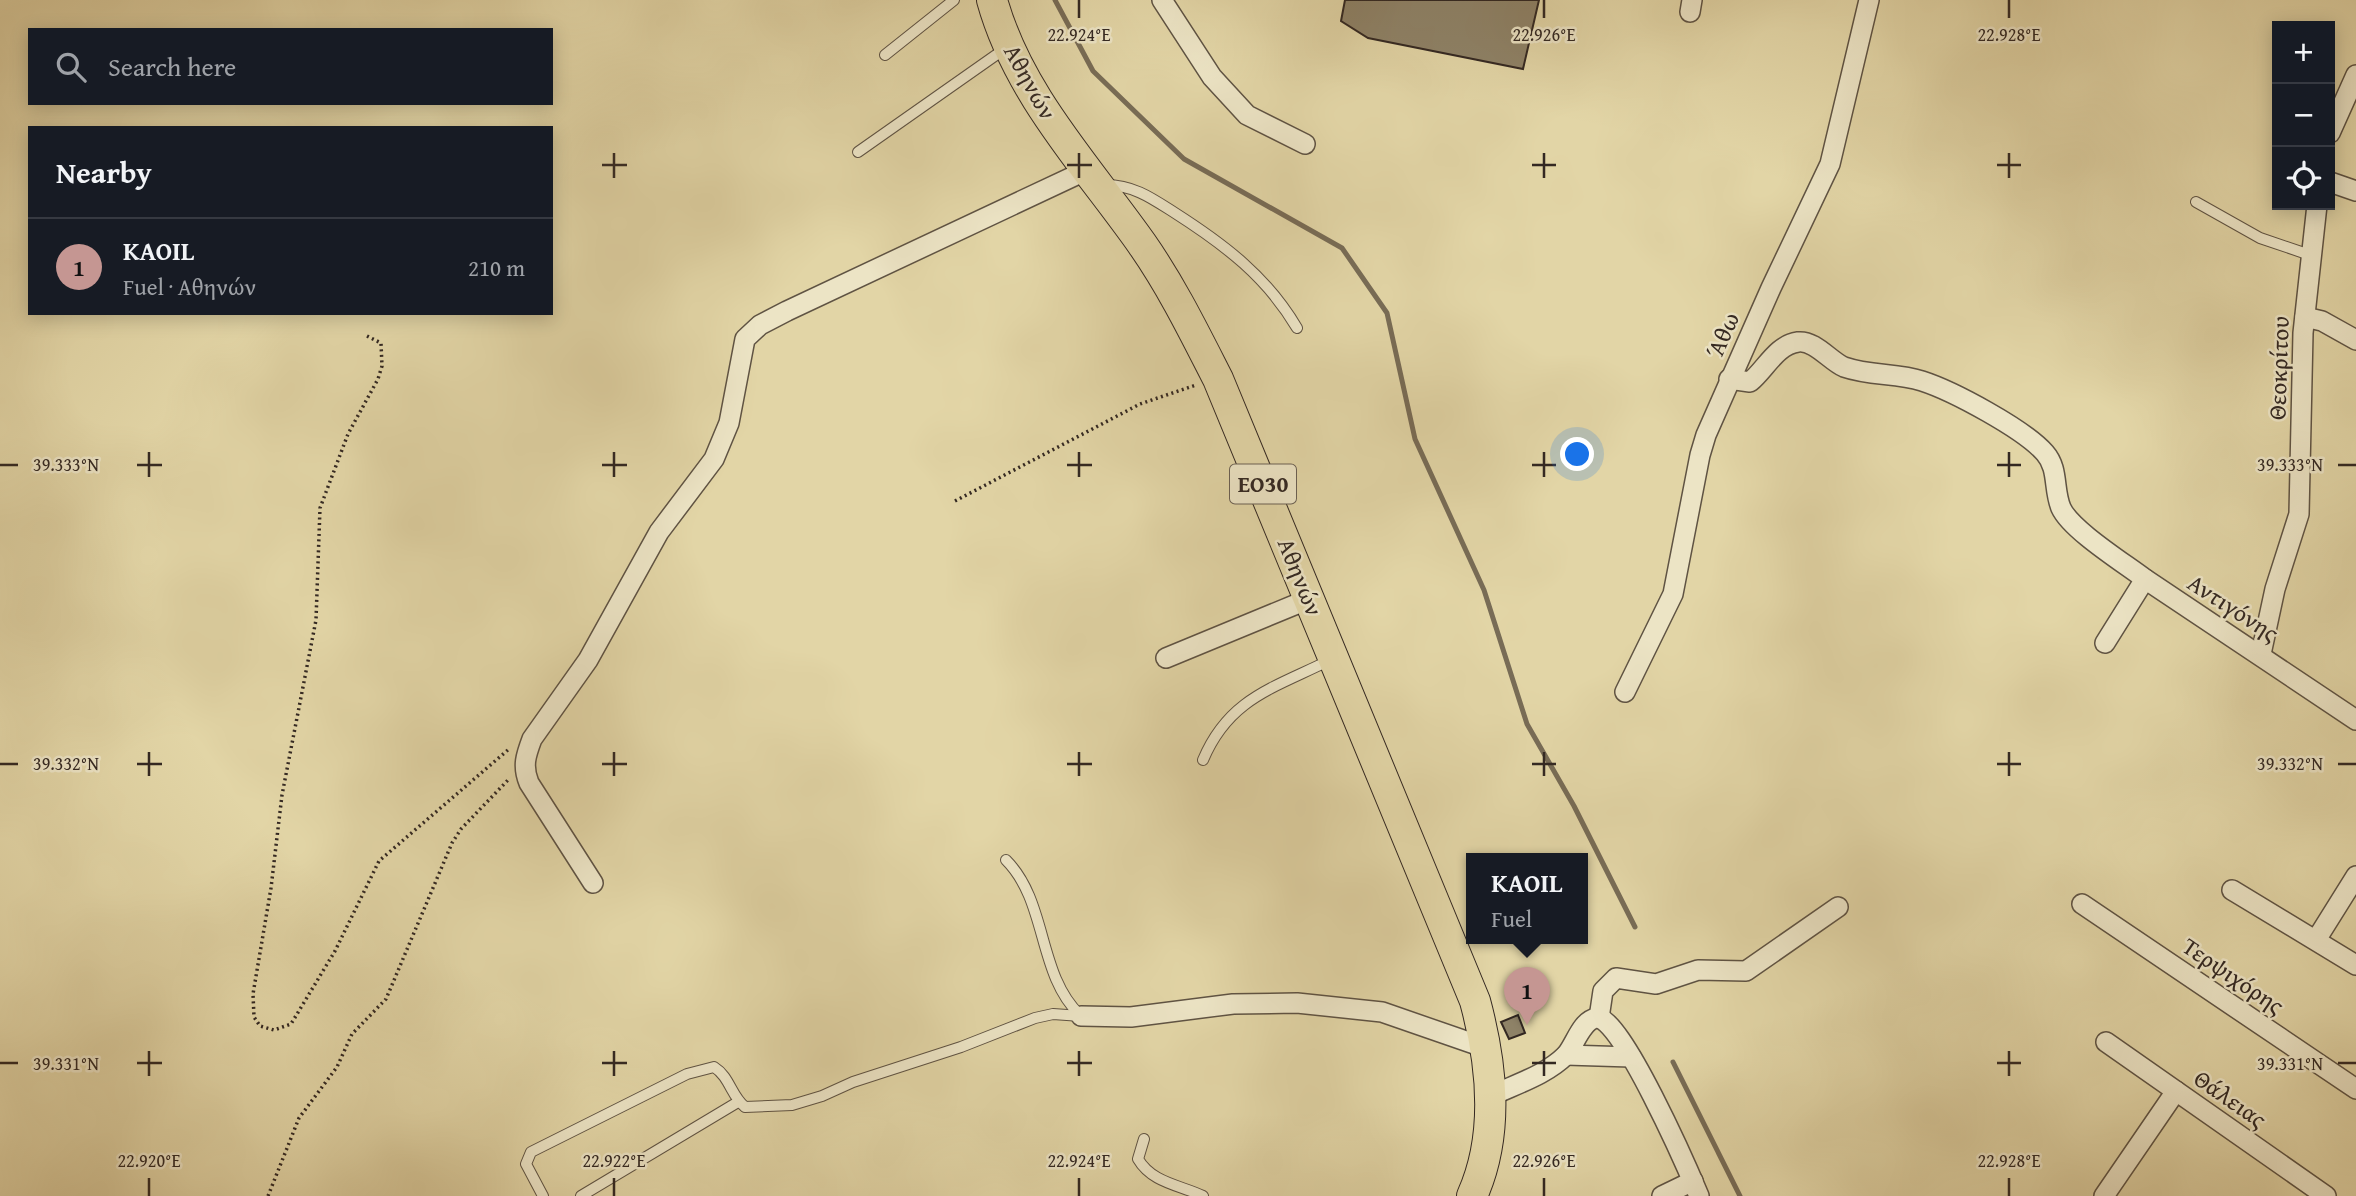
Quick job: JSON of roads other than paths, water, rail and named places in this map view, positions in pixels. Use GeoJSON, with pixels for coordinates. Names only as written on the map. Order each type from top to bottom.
{"type":"FeatureCollection","features":[{"type":"Feature","properties":{"kind":"main road","name":"Αθηνών"},"geometry":{"type":"LineString","coordinates":[[992,0],[1009,46],[1031,93],[1173,291],[1218,379],[1475,1000],[1486,1048],[1491,1096],[1487,1149],[1472,1196]]}},
{"type":"Feature","properties":{"kind":"street"},"geometry":{"type":"LineString","coordinates":[[1162,0],[1212,76],[1247,116],[1305,144]]}},
{"type":"Feature","properties":{"kind":"street","name":"Άθω"},"geometry":{"type":"LineString","coordinates":[[1625,692],[1674,594],[1700,455],[1730,379],[1833,157],[1869,0]]}},
{"type":"Feature","properties":{"kind":"street"},"geometry":{"type":"LineString","coordinates":[[2335,122],[2356,75]]}},
{"type":"Feature","properties":{"kind":"street"},"geometry":{"type":"LineString","coordinates":[[593,883],[539,799],[524,766],[536,734],[588,660],[659,532],[720,448],[731,413],[741,347],[751,331],[828,290],[1093,177]]}},
{"type":"Feature","properties":{"kind":"street"},"geometry":{"type":"LineString","coordinates":[[2335,183],[2356,191]]}},
{"type":"Feature","properties":{"kind":"street","name":"Θεοκρίτου"},"geometry":{"type":"LineString","coordinates":[[2261,654],[2275,589],[2299,514],[2305,317],[2316,210]]}},
{"type":"Feature","properties":{"kind":"street"},"geometry":{"type":"LineString","coordinates":[[2305,317],[2322,321],[2356,340]]}},
{"type":"Feature","properties":{"kind":"street","name":"Αντιγόνης"},"geometry":{"type":"LineString","coordinates":[[1730,379],[1750,382],[1784,347],[1800,342],[1812,346],[1841,366],[1869,375],[1922,381],[2027,435],[2053,464],[2060,505],[2072,525],[2145,579],[2356,720]]}},
{"type":"Feature","properties":{"kind":"street"},"geometry":{"type":"LineString","coordinates":[[2105,643],[2145,579]]}},
{"type":"Feature","properties":{"kind":"street"},"geometry":{"type":"LineString","coordinates":[[1166,658],[1309,599]]}},
{"type":"Feature","properties":{"kind":"street"},"geometry":{"type":"LineString","coordinates":[[2315,940],[2356,876]]}},
{"type":"Feature","properties":{"kind":"street"},"geometry":{"type":"LineString","coordinates":[[2232,890],[2356,965]]}},
{"type":"Feature","properties":{"kind":"street","name":"Τερψιχόρης"},"geometry":{"type":"LineString","coordinates":[[2082,904],[2356,1089]]}},
{"type":"Feature","properties":{"kind":"street"},"geometry":{"type":"LineString","coordinates":[[1599,1018],[1603,991],[1616,978],[1656,984],[1698,970],[1745,971],[1838,906]]}},
{"type":"Feature","properties":{"kind":"street"},"geometry":{"type":"LineString","coordinates":[[1081,1016],[1131,1017],[1233,1003],[1297,1003],[1382,1012],[1486,1048]]}},
{"type":"Feature","properties":{"kind":"street"},"geometry":{"type":"LineString","coordinates":[[1491,1096],[1538,1075],[1566,1055],[1587,1024],[1599,1018]]}},
{"type":"Feature","properties":{"kind":"street"},"geometry":{"type":"LineString","coordinates":[[1599,1018],[1612,1028],[1631,1057],[1696,1188],[1662,1196]]}},
{"type":"Feature","properties":{"kind":"street","name":"Θάλειας"},"geometry":{"type":"LineString","coordinates":[[2106,1042],[2326,1196]]}},
{"type":"Feature","properties":{"kind":"street"},"geometry":{"type":"LineString","coordinates":[[1566,1055],[1631,1057]]}},
{"type":"Feature","properties":{"kind":"street"},"geometry":{"type":"LineString","coordinates":[[2104,1196],[2176,1091]]}},
{"type":"Feature","properties":{"kind":"lane"},"geometry":{"type":"LineString","coordinates":[[885,55],[954,0]]}},
{"type":"Feature","properties":{"kind":"lane"},"geometry":{"type":"LineString","coordinates":[[858,152],[1009,46]]}},
{"type":"Feature","properties":{"kind":"lane"},"geometry":{"type":"LineString","coordinates":[[1093,177],[1144,193],[1218,240],[1271,289],[1297,328]]}},
{"type":"Feature","properties":{"kind":"lane"},"geometry":{"type":"LineString","coordinates":[[2196,202],[2260,238],[2310,255]]}},
{"type":"Feature","properties":{"kind":"lane"},"geometry":{"type":"LineString","coordinates":[[1203,760],[1222,723],[1242,704],[1334,658]]}},
{"type":"Feature","properties":{"kind":"lane"},"geometry":{"type":"LineString","coordinates":[[1006,860],[1015,869],[1027,893],[1059,986],[1081,1016]]}},
{"type":"Feature","properties":{"kind":"lane"},"geometry":{"type":"LineString","coordinates":[[543,1196],[526,1164],[528,1155],[660,1086],[714,1067],[722,1072],[738,1102],[753,1109],[792,1105],[1035,1018],[1053,1014],[1081,1016]]}},
{"type":"Feature","properties":{"kind":"lane"},"geometry":{"type":"LineString","coordinates":[[581,1196],[738,1102]]}},
{"type":"Feature","properties":{"kind":"lane"},"geometry":{"type":"LineString","coordinates":[[1144,1139],[1138,1159],[1144,1169],[1172,1185],[1203,1196]]}},
{"type":"Feature","properties":{"kind":"waterway"},"geometry":{"type":"LineString","coordinates":[[1055,0],[1093,71],[1184,159],[1342,248],[1387,313],[1415,439],[1484,590],[1527,724],[1574,806],[1635,927]]}},
{"type":"Feature","properties":{"kind":"waterway"},"geometry":{"type":"LineString","coordinates":[[1673,1062],[1740,1196]]}},
{"type":"Feature","properties":{"kind":"place","name":"KAOIL"},"geometry":{"type":"Point","coordinates":[1527,1025]}}]}
